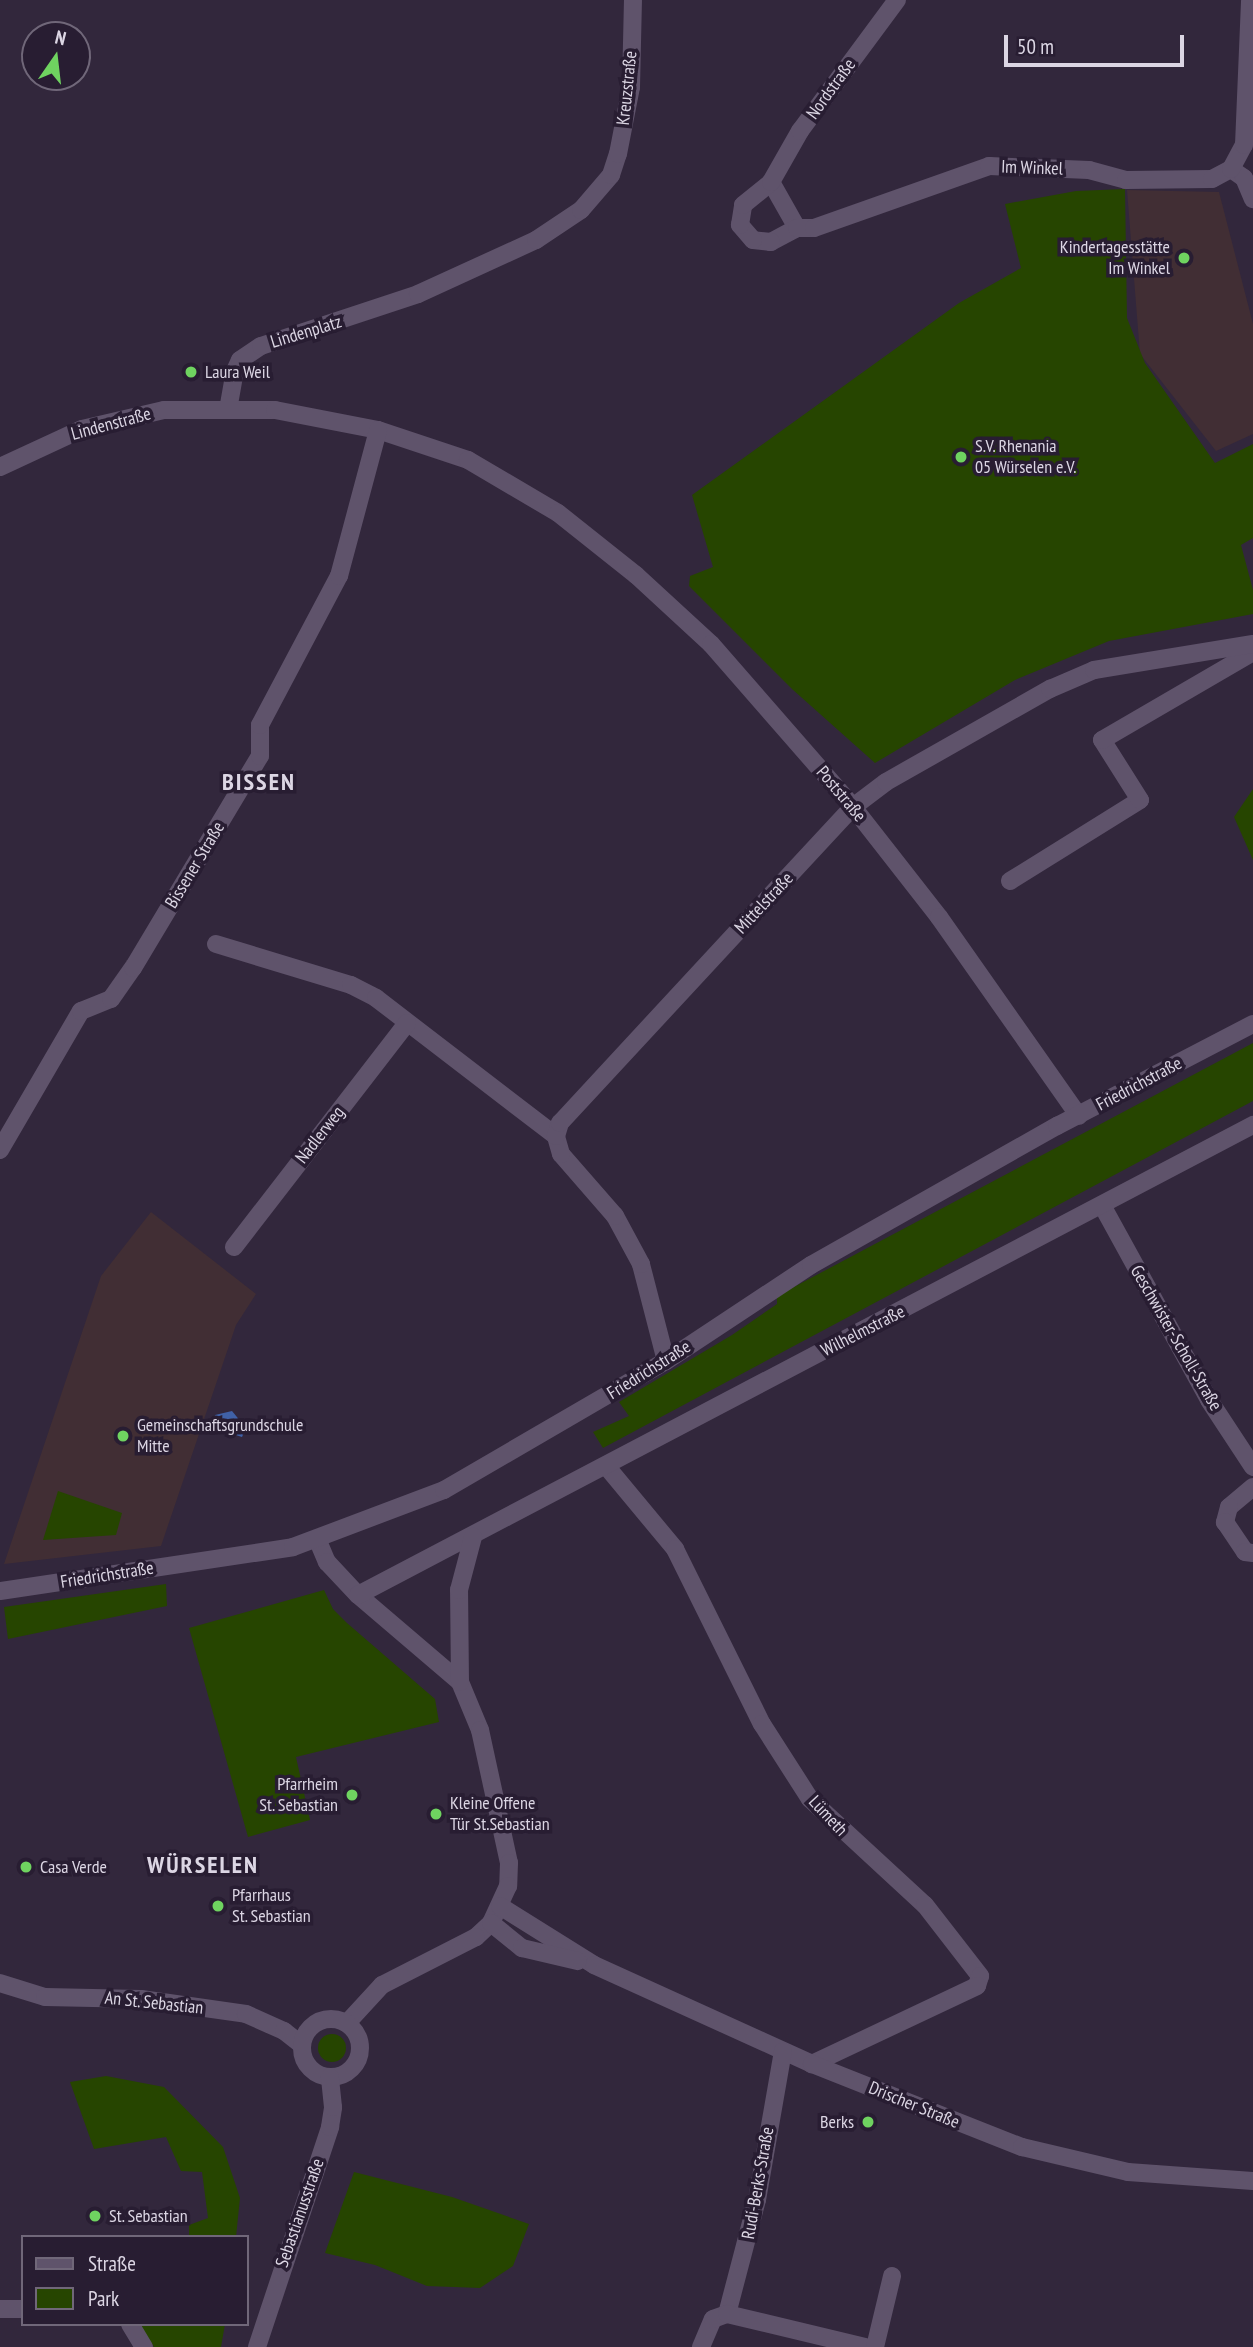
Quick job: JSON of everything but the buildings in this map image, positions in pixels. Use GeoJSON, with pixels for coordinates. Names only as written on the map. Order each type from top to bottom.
{"type":"FeatureCollection","features":[{"type":"Feature","properties":{"kind":"street","name":"Kreuzstraße"},"geometry":{"type":"LineString","coordinates":[[611,175],[631,87],[633,0]]}},
{"type":"Feature","properties":{"kind":"street","name":"Nordstraße"},"geometry":{"type":"LineString","coordinates":[[797,228],[771,242],[753,240],[740,225],[743,205],[771,182],[800,131],[897,0]]}},
{"type":"Feature","properties":{"kind":"street"},"geometry":{"type":"LineString","coordinates":[[1250,0],[1244,145],[1231,169],[1244,178],[1253,199]]}},
{"type":"Feature","properties":{"kind":"street","name":"Im Winkel"},"geometry":{"type":"LineString","coordinates":[[797,228],[814,228],[989,166],[1089,170],[1126,180],[1212,178],[1231,169]]}},
{"type":"Feature","properties":{"kind":"street","name":"Lindenplatz"},"geometry":{"type":"LineString","coordinates":[[229,410],[234,370],[240,360],[261,346],[418,294],[536,240],[581,210],[611,175]]}},
{"type":"Feature","properties":{"kind":"street"},"geometry":{"type":"LineString","coordinates":[[771,182],[797,228]]}},
{"type":"Feature","properties":{"kind":"street","name":"Lindenstraße"},"geometry":{"type":"LineString","coordinates":[[0,467],[82,429],[164,410],[229,410]]}},
{"type":"Feature","properties":{"kind":"street"},"geometry":{"type":"LineString","coordinates":[[229,410],[275,410],[378,430]]}},
{"type":"Feature","properties":{"kind":"street","name":"Poststraße"},"geometry":{"type":"LineString","coordinates":[[378,430],[468,460],[558,513],[636,575],[711,644],[853,807],[939,917],[1079,1116]]}},
{"type":"Feature","properties":{"kind":"street","name":"Bissener Straße"},"geometry":{"type":"LineString","coordinates":[[0,1150],[81,1011],[111,999],[133,968],[260,756],[260,726],[339,576],[378,430]]}},
{"type":"Feature","properties":{"kind":"street","name":"Mittelstraße"},"geometry":{"type":"LineString","coordinates":[[556,1136],[560,1123],[853,807],[886,782],[1051,689],[1094,670],[1253,644]]}},
{"type":"Feature","properties":{"kind":"street"},"geometry":{"type":"LineString","coordinates":[[1010,881],[1140,800],[1102,740],[1253,652]]}},
{"type":"Feature","properties":{"kind":"street"},"geometry":{"type":"LineString","coordinates":[[216,944],[351,985],[376,998],[556,1136],[561,1154],[615,1216],[641,1264],[666,1361]]}},
{"type":"Feature","properties":{"kind":"street","name":"Nadlerweg"},"geometry":{"type":"LineString","coordinates":[[234,1247],[407,1023]]}},
{"type":"Feature","properties":{"kind":"street","name":"Friedrichstraße"},"geometry":{"type":"LineString","coordinates":[[0,1591],[318,1541],[444,1490],[666,1361],[811,1265],[1079,1116],[1253,1024]]}},
{"type":"Feature","properties":{"kind":"street","name":"Wilhelmstraße"},"geometry":{"type":"LineString","coordinates":[[358,1595],[607,1467],[1253,1125]]}},
{"type":"Feature","properties":{"kind":"street","name":"Geschwister-Scholl-Straße"},"geometry":{"type":"LineString","coordinates":[[1102,1207],[1209,1400],[1253,1467]]}},
{"type":"Feature","properties":{"kind":"street","name":"Lümeth"},"geometry":{"type":"LineString","coordinates":[[607,1467],[675,1549],[762,1724],[810,1799],[925,1905],[980,1976],[977,1986],[812,2064]]}},
{"type":"Feature","properties":{"kind":"street"},"geometry":{"type":"LineString","coordinates":[[1253,1487],[1229,1507],[1225,1522],[1245,1552],[1253,1553]]}},
{"type":"Feature","properties":{"kind":"street"},"geometry":{"type":"LineString","coordinates":[[347,2023],[382,1985],[476,1937],[491,1923],[508,1886],[506,1835],[480,1730],[460,1682],[459,1590],[473,1537]]}},
{"type":"Feature","properties":{"kind":"street"},"geometry":{"type":"LineString","coordinates":[[318,1541],[327,1562],[358,1595],[460,1682]]}},
{"type":"Feature","properties":{"kind":"street","name":"Drischer Straße"},"geometry":{"type":"LineString","coordinates":[[500,1906],[594,1965],[812,2064],[1022,2147],[1128,2172],[1253,2181]]}},
{"type":"Feature","properties":{"kind":"street","name":"Drischer Straße"},"geometry":{"type":"LineString","coordinates":[[491,1923],[522,1948],[594,1965]]}},
{"type":"Feature","properties":{"kind":"street","name":"An St. Sebastian"},"geometry":{"type":"LineString","coordinates":[[0,1983],[45,1997],[141,1998],[246,2014],[284,2031],[302,2045]]}},
{"type":"Feature","properties":{"kind":"street"},"geometry":{"type":"LineString","coordinates":[[318,2021],[347,2023],[359,2038],[359,2057],[348,2072],[330,2077],[312,2070],[302,2045],[318,2021]]}},
{"type":"Feature","properties":{"kind":"street","name":"Rudi-Berks-Straße"},"geometry":{"type":"LineString","coordinates":[[701,2347],[713,2319],[727,2314],[753,2217],[783,2051]]}},
{"type":"Feature","properties":{"kind":"street","name":"Sebastianusstraße"},"geometry":{"type":"LineString","coordinates":[[257,2347],[330,2127],[330,2077]]}},
{"type":"Feature","properties":{"kind":"street"},"geometry":{"type":"LineString","coordinates":[[875,2347],[892,2276]]}},
{"type":"Feature","properties":{"kind":"street"},"geometry":{"type":"LineString","coordinates":[[0,2309],[21,2308]]}},
{"type":"Feature","properties":{"kind":"street"},"geometry":{"type":"LineString","coordinates":[[727,2314],[865,2347]]}},
{"type":"Feature","properties":{"kind":"street"},"geometry":{"type":"LineString","coordinates":[[131,2326],[144,2347]]}},
{"type":"Feature","properties":{"kind":"shaded area","name":"Kindertagesstätte Im Winkel"},"geometry":{"type":"Polygon","coordinates":[[[1127,190],[1219,192],[1253,324],[1253,434],[1216,451],[1140,354],[1127,190]]]}},
{"type":"Feature","properties":{"kind":"shaded area","name":"Gemeinschaftsgrundschule Mitte"},"geometry":{"type":"Polygon","coordinates":[[[151,1212],[256,1294],[236,1325],[161,1546],[4,1564],[101,1276],[151,1212]]]}},
{"type":"Feature","properties":{"kind":"green space","name":"S.V. Rhenania 05 Würselen e.V."},"geometry":{"type":"Polygon","coordinates":[[[1125,189],[1127,318],[1145,363],[1215,463],[1253,444],[1253,538],[1241,545],[1253,590],[1253,614],[1109,641],[1015,680],[875,763],[792,689],[689,586],[690,576],[713,567],[692,495],[959,303],[1021,268],[1005,204],[1076,191],[1125,189]]]}},
{"type":"Feature","properties":{"kind":"green space"},"geometry":{"type":"Polygon","coordinates":[[[1253,789],[1253,860],[1234,817],[1253,789]]]}},
{"type":"Feature","properties":{"kind":"green space"},"geometry":{"type":"Polygon","coordinates":[[[1253,1043],[1253,1101],[603,1448],[593,1432],[629,1416],[619,1402],[732,1335],[777,1304],[777,1296],[1253,1043]]]}},
{"type":"Feature","properties":{"kind":"green space"},"geometry":{"type":"Polygon","coordinates":[[[58,1491],[122,1513],[116,1535],[43,1540],[58,1491]]]}},
{"type":"Feature","properties":{"kind":"green space"},"geometry":{"type":"Polygon","coordinates":[[[166,1584],[167,1606],[8,1639],[4,1607],[166,1584]]]}},
{"type":"Feature","properties":{"kind":"green space"},"geometry":{"type":"Polygon","coordinates":[[[324,1590],[333,1609],[347,1623],[435,1699],[439,1722],[296,1757],[310,1820],[248,1837],[189,1628],[324,1590]]]}},
{"type":"Feature","properties":{"kind":"green space"},"geometry":{"type":"Polygon","coordinates":[[[332,2034],[342,2038],[346,2048],[342,2058],[332,2062],[322,2058],[318,2048],[322,2038],[332,2034]]]}},
{"type":"Feature","properties":{"kind":"green space"},"geometry":{"type":"Polygon","coordinates":[[[106,2076],[164,2087],[223,2147],[240,2198],[236,2235],[189,2235],[189,2225],[208,2218],[202,2172],[181,2171],[166,2137],[94,2149],[70,2082],[106,2076]]]}},
{"type":"Feature","properties":{"kind":"green space"},"geometry":{"type":"Polygon","coordinates":[[[354,2172],[452,2197],[529,2224],[513,2266],[480,2288],[427,2286],[375,2265],[325,2253],[354,2172]]]}},
{"type":"Feature","properties":{"kind":"green space"},"geometry":{"type":"Polygon","coordinates":[[[140,2326],[225,2326],[221,2347],[154,2347],[140,2326]]]}},
{"type":"Feature","properties":{"kind":"water"},"geometry":{"type":"Polygon","coordinates":[[[232,1411],[246,1428],[242,1437],[211,1427],[215,1415],[232,1411]]]}},
{"type":"Feature","properties":{"kind":"place","name":"Kindertagesstätte Im Winkel"},"geometry":{"type":"Point","coordinates":[1184,258]}},
{"type":"Feature","properties":{"kind":"place","name":"Laura Weil"},"geometry":{"type":"Point","coordinates":[191,372]}},
{"type":"Feature","properties":{"kind":"place","name":"S.V. Rhenania 05 Würselen e.V."},"geometry":{"type":"Point","coordinates":[961,457]}},
{"type":"Feature","properties":{"kind":"place","name":"Gemeinschaftsgrundschule Mitte"},"geometry":{"type":"Point","coordinates":[123,1436]}},
{"type":"Feature","properties":{"kind":"place","name":"Pfarrheim St. Sebastian"},"geometry":{"type":"Point","coordinates":[352,1795]}},
{"type":"Feature","properties":{"kind":"place","name":"Kleine Offene Tür St.Sebastian"},"geometry":{"type":"Point","coordinates":[436,1814]}},
{"type":"Feature","properties":{"kind":"place","name":"Casa Verde"},"geometry":{"type":"Point","coordinates":[26,1867]}},
{"type":"Feature","properties":{"kind":"place","name":"Pfarrhaus St. Sebastian"},"geometry":{"type":"Point","coordinates":[218,1906]}},
{"type":"Feature","properties":{"kind":"place","name":"Berks"},"geometry":{"type":"Point","coordinates":[868,2122]}},
{"type":"Feature","properties":{"kind":"place","name":"St. Sebastian"},"geometry":{"type":"Point","coordinates":[95,2216]}},
{"type":"Feature","properties":{"kind":"district","name":"BISSEN"},"geometry":{"type":"Point","coordinates":[259,782]}},
{"type":"Feature","properties":{"kind":"district","name":"WÜRSELEN"},"geometry":{"type":"Point","coordinates":[203,1865]}}]}
